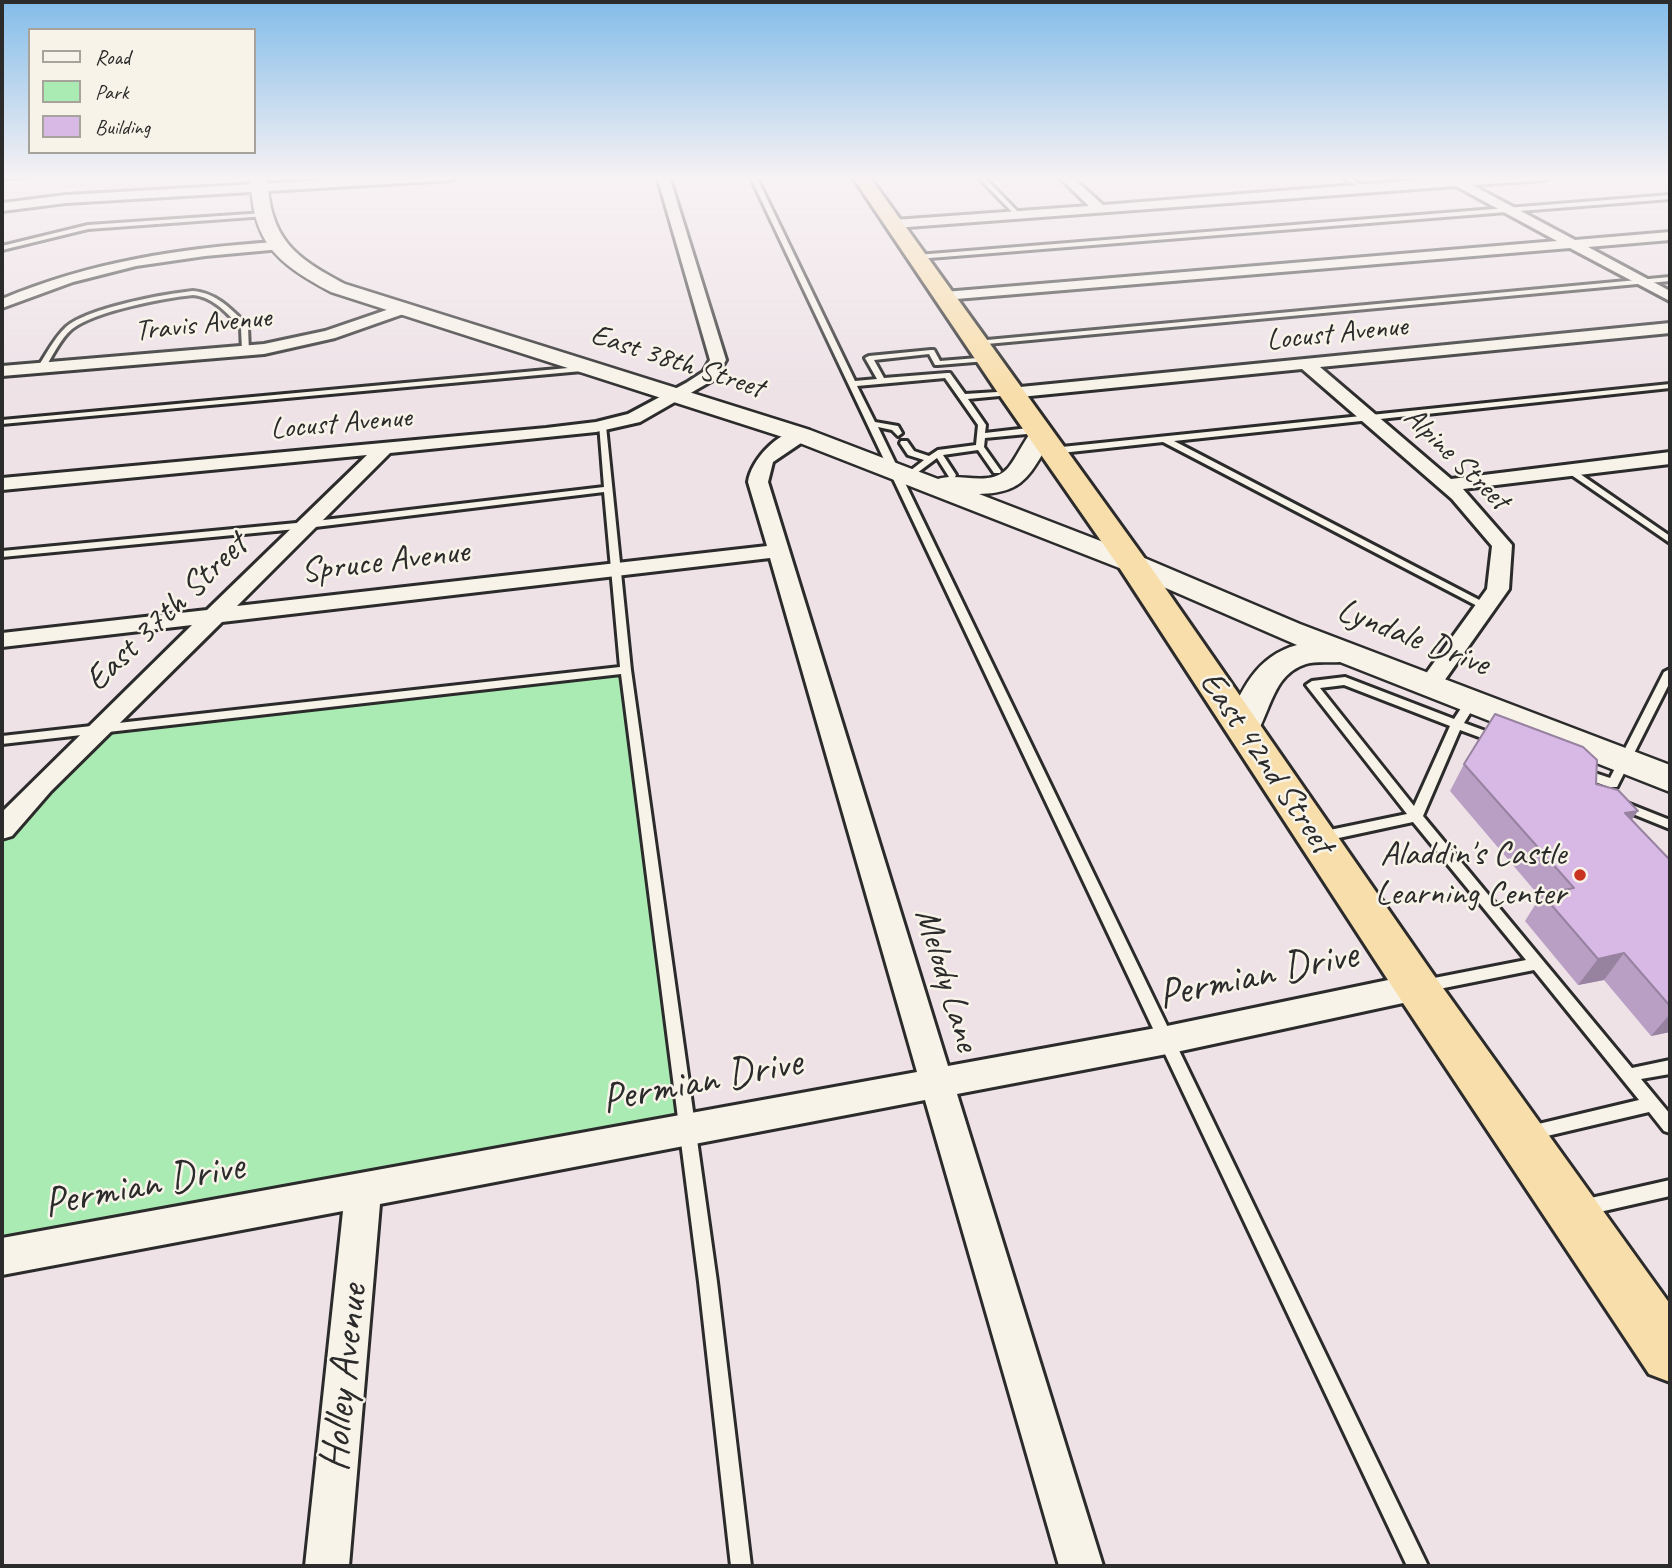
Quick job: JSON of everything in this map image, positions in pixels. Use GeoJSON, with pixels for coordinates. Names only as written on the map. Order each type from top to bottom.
{"type":"FeatureCollection","features":[{"type":"Feature","properties":{"kind":"highway","name":"East 42nd Street"},"geometry":{"type":"LineString","coordinates":[[912,249],[1010,393],[1132,563],[1417,987],[1670,1353]]}},
{"type":"Feature","properties":{"kind":"street"},"geometry":{"type":"LineString","coordinates":[[2,303],[55,282],[126,263],[220,249]]}},
{"type":"Feature","properties":{"kind":"street","name":"East 38th Street"},"geometry":{"type":"LineString","coordinates":[[279,249],[302,270],[338,288],[802,435],[913,466],[1132,563]]}},
{"type":"Feature","properties":{"kind":"street"},"geometry":{"type":"LineString","coordinates":[[679,395],[714,370],[718,360],[718,351],[686,249]]}},
{"type":"Feature","properties":{"kind":"street"},"geometry":{"type":"LineString","coordinates":[[944,296],[1510,249]]}},
{"type":"Feature","properties":{"kind":"street"},"geometry":{"type":"LineString","coordinates":[[1582,249],[1670,297]]}},
{"type":"Feature","properties":{"kind":"street","name":"Travis Avenue"},"geometry":{"type":"LineString","coordinates":[[2,371],[246,351],[328,335],[404,309]]}},
{"type":"Feature","properties":{"kind":"street","name":"Locust Avenue"},"geometry":{"type":"LineString","coordinates":[[1010,393],[1308,366],[1670,328]]}},
{"type":"Feature","properties":{"kind":"street","name":"Alpine Street"},"geometry":{"type":"LineString","coordinates":[[1308,366],[1447,485],[1502,545],[1498,589],[1429,686]]}},
{"type":"Feature","properties":{"kind":"street","name":"Locust Avenue"},"geometry":{"type":"LineString","coordinates":[[2,484],[602,426],[634,418],[679,395]]}},
{"type":"Feature","properties":{"kind":"street","name":"Melody Lane"},"geometry":{"type":"LineString","coordinates":[[802,435],[771,453],[758,469],[758,482],[1081,1566]]}},
{"type":"Feature","properties":{"kind":"street"},"geometry":{"type":"LineString","coordinates":[[913,466],[977,486],[1001,483],[1020,471],[1029,450],[1043,439]]}},
{"type":"Feature","properties":{"kind":"street","name":"East 37th Street"},"geometry":{"type":"LineString","coordinates":[[2,829],[42,785],[384,449]]}},
{"type":"Feature","properties":{"kind":"street"},"geometry":{"type":"LineString","coordinates":[[1447,485],[1670,458]]}},
{"type":"Feature","properties":{"kind":"street","name":"Spruce Avenue"},"geometry":{"type":"LineString","coordinates":[[2,640],[777,551]]}},
{"type":"Feature","properties":{"kind":"street","name":"Lyndale Drive"},"geometry":{"type":"LineString","coordinates":[[1132,563],[1289,631],[1429,686],[1464,713],[1618,772],[1670,779]]}},
{"type":"Feature","properties":{"kind":"street"},"geometry":{"type":"LineString","coordinates":[[1243,728],[1269,675],[1285,659],[1310,651],[1350,655]]}},
{"type":"Feature","properties":{"kind":"street","name":"Permian Drive"},"geometry":{"type":"LineString","coordinates":[[2,1257],[1167,1040],[1417,987]]}},
{"type":"Feature","properties":{"kind":"street","name":"Holley Avenue"},"geometry":{"type":"LineString","coordinates":[[327,1566],[363,1189]]}},
{"type":"Feature","properties":{"kind":"lane"},"geometry":{"type":"LineString","coordinates":[[788,249],[872,425],[913,466],[952,475]]}},
{"type":"Feature","properties":{"kind":"lane"},"geometry":{"type":"LineString","coordinates":[[917,257],[1018,249]]}},
{"type":"Feature","properties":{"kind":"lane"},"geometry":{"type":"LineString","coordinates":[[938,363],[981,351],[1670,279]]}},
{"type":"Feature","properties":{"kind":"lane"},"geometry":{"type":"LineString","coordinates":[[41,368],[69,328],[79,322],[183,293],[204,295],[237,319],[246,328],[246,351]]}},
{"type":"Feature","properties":{"kind":"lane"},"geometry":{"type":"LineString","coordinates":[[882,381],[869,358],[931,352],[982,425],[980,447],[997,471]]}},
{"type":"Feature","properties":{"kind":"lane"},"geometry":{"type":"LineString","coordinates":[[2,422],[594,368]]}},
{"type":"Feature","properties":{"kind":"lane"},"geometry":{"type":"LineString","coordinates":[[853,384],[947,375]]}},
{"type":"Feature","properties":{"kind":"lane"},"geometry":{"type":"LineString","coordinates":[[981,436],[1166,440],[1670,386]]}},
{"type":"Feature","properties":{"kind":"lane"},"geometry":{"type":"LineString","coordinates":[[962,397],[1010,393]]}},
{"type":"Feature","properties":{"kind":"lane"},"geometry":{"type":"LineString","coordinates":[[872,425],[895,428],[911,453],[913,466]]}},
{"type":"Feature","properties":{"kind":"lane"},"geometry":{"type":"LineString","coordinates":[[602,426],[626,670],[688,1129],[741,1566]]}},
{"type":"Feature","properties":{"kind":"lane"},"geometry":{"type":"LineString","coordinates":[[901,438],[1167,1040],[1418,1566]]}},
{"type":"Feature","properties":{"kind":"lane"},"geometry":{"type":"LineString","coordinates":[[1166,440],[1485,607]]}},
{"type":"Feature","properties":{"kind":"lane"},"geometry":{"type":"LineString","coordinates":[[913,466],[980,447]]}},
{"type":"Feature","properties":{"kind":"lane"},"geometry":{"type":"LineString","coordinates":[[1570,470],[1670,540]]}},
{"type":"Feature","properties":{"kind":"lane"},"geometry":{"type":"LineString","coordinates":[[2,554],[307,525],[609,489]]}},
{"type":"Feature","properties":{"kind":"lane"},"geometry":{"type":"LineString","coordinates":[[2,740],[626,670]]}},
{"type":"Feature","properties":{"kind":"lane"},"geometry":{"type":"LineString","coordinates":[[1670,672],[1618,772],[1607,799],[1670,825]]}},
{"type":"Feature","properties":{"kind":"lane"},"geometry":{"type":"LineString","coordinates":[[1509,744],[1464,713],[1345,681],[1312,685],[1416,817],[1670,1126]]}},
{"type":"Feature","properties":{"kind":"lane"},"geometry":{"type":"LineString","coordinates":[[1416,817],[1464,713]]}},
{"type":"Feature","properties":{"kind":"lane"},"geometry":{"type":"LineString","coordinates":[[1574,769],[1618,772]]}},
{"type":"Feature","properties":{"kind":"lane"},"geometry":{"type":"LineString","coordinates":[[1317,837],[1416,817]]}},
{"type":"Feature","properties":{"kind":"lane"},"geometry":{"type":"LineString","coordinates":[[1417,987],[1537,964]]}},
{"type":"Feature","properties":{"kind":"lane"},"geometry":{"type":"LineString","coordinates":[[1629,1074],[1670,1067]]}},
{"type":"Feature","properties":{"kind":"lane"},"geometry":{"type":"LineString","coordinates":[[1519,1136],[1652,1104]]}},
{"type":"Feature","properties":{"kind":"lane"},"geometry":{"type":"LineString","coordinates":[[1571,1210],[1670,1188]]}},
{"type":"Feature","properties":{"kind":"green space"},"geometry":{"type":"Polygon","coordinates":[[[630,666],[687,1129],[2,1255],[2,829],[98,729],[630,666]]]}},
{"type":"Feature","properties":{"kind":"building","name":"Aladdin's Castle Learning Center"},"geometry":{"type":"Polygon","coordinates":[[[1495,714],[1583,747],[1597,760],[1596,784],[1618,790],[1638,811],[1625,813],[1670,860],[1670,1006],[1624,953],[1598,959],[1542,894],[1574,888],[1464,764],[1495,714]]]}},
{"type":"Feature","properties":{"kind":"place","name":"Aladdin's Castle Learning Center"},"geometry":{"type":"Point","coordinates":[1580,875]}}]}
